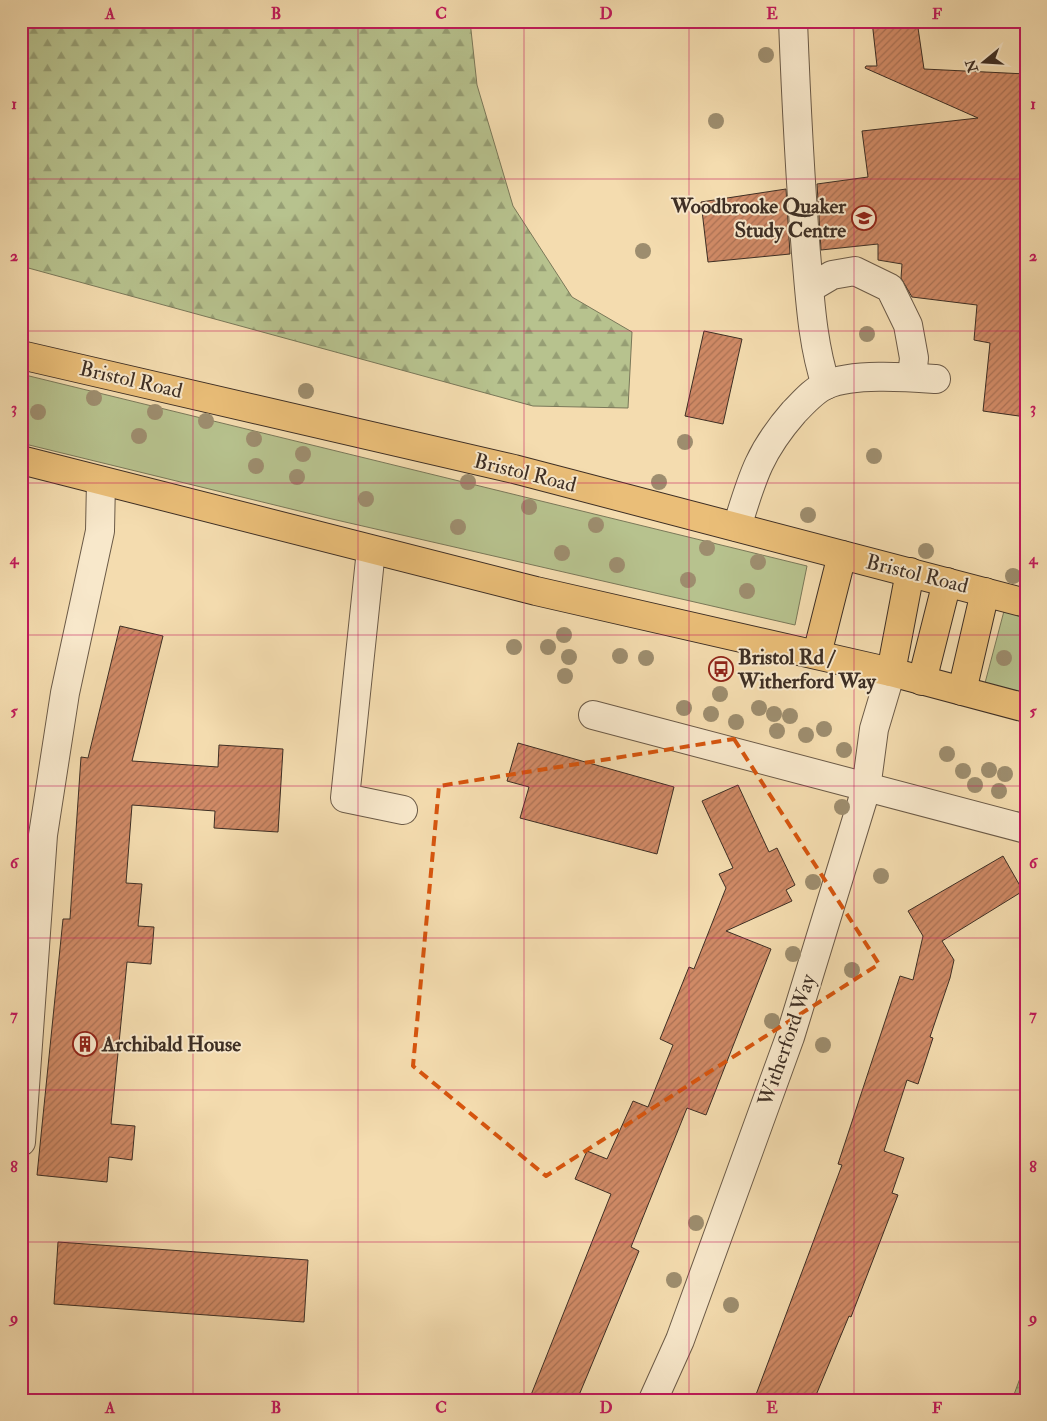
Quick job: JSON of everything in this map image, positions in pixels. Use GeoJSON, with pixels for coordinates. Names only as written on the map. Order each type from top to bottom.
{"type":"FeatureCollection","features":[{"type":"Feature","properties":{"kind":"highway","name":"Bristol Road"},"geometry":{"type":"LineString","coordinates":[[21,355],[514,469],[1026,603]]}},
{"type":"Feature","properties":{"kind":"highway"},"geometry":{"type":"LineString","coordinates":[[21,460],[371,550],[817,654],[1026,708]]}},
{"type":"Feature","properties":{"kind":"highway"},"geometry":{"type":"LineString","coordinates":[[817,654],[842,554]]}},
{"type":"Feature","properties":{"kind":"highway"},"geometry":{"type":"LineString","coordinates":[[891,672],[910,572]]}},
{"type":"Feature","properties":{"kind":"highway"},"geometry":{"type":"LineString","coordinates":[[922,680],[947,582]]}},
{"type":"Feature","properties":{"kind":"highway"},"geometry":{"type":"LineString","coordinates":[[962,691],[985,592]]}},
{"type":"Feature","properties":{"kind":"street"},"geometry":{"type":"LineString","coordinates":[[793,21],[798,146],[810,288],[818,363],[826,385]]}},
{"type":"Feature","properties":{"kind":"street"},"geometry":{"type":"LineString","coordinates":[[737,527],[756,466],[774,435],[804,400],[826,385],[860,378],[924,378],[914,358],[908,325],[890,288],[855,271],[832,275],[810,288]]}},
{"type":"Feature","properties":{"kind":"street"},"geometry":{"type":"LineString","coordinates":[[21,1142],[43,835],[65,692],[100,531],[101,481]]}},
{"type":"Feature","properties":{"kind":"street"},"geometry":{"type":"LineString","coordinates":[[371,550],[345,798],[403,810]]}},
{"type":"Feature","properties":{"kind":"street","name":"Witherford Way"},"geometry":{"type":"LineString","coordinates":[[653,1400],[680,1340],[790,1037],[866,789],[874,729],[891,672]]}},
{"type":"Feature","properties":{"kind":"street"},"geometry":{"type":"LineString","coordinates":[[594,716],[866,789],[1026,829]]}},
{"type":"Feature","properties":{"kind":"highlighted area"},"geometry":{"type":"Polygon","coordinates":[[[734,739],[879,964],[546,1176],[413,1066],[439,786],[734,739]]]}},
{"type":"Feature","properties":{"kind":"green space"},"geometry":{"type":"Polygon","coordinates":[[[21,21],[470,21],[477,85],[513,206],[572,297],[632,332],[628,408],[533,406],[21,266],[21,21]]]}},
{"type":"Feature","properties":{"kind":"green space"},"geometry":{"type":"Polygon","coordinates":[[[21,374],[807,566],[795,625],[332,519],[21,443],[21,374]]]}},
{"type":"Feature","properties":{"kind":"green space"},"geometry":{"type":"Polygon","coordinates":[[[1004,611],[1026,617],[1026,693],[985,683],[1004,611]]]}},
{"type":"Feature","properties":{"kind":"green space"},"geometry":{"type":"Polygon","coordinates":[[[1026,1362],[1026,1400],[1012,1400],[1026,1362]]]}},
{"type":"Feature","properties":{"kind":"building","name":"Woodbrooke Quaker Study Centre"},"geometry":{"type":"Polygon","coordinates":[[[872,21],[917,21],[924,69],[1026,74],[1026,417],[983,411],[990,343],[974,340],[977,305],[912,297],[901,278],[902,264],[878,260],[878,244],[821,250],[817,184],[868,177],[862,131],[978,118],[865,68],[866,66],[877,66],[872,21]]]}},
{"type":"Feature","properties":{"kind":"building"},"geometry":{"type":"Polygon","coordinates":[[[786,189],[790,254],[708,262],[701,202],[786,189]]]}},
{"type":"Feature","properties":{"kind":"building"},"geometry":{"type":"Polygon","coordinates":[[[704,331],[742,339],[723,424],[685,416],[704,331]]]}},
{"type":"Feature","properties":{"kind":"building"},"geometry":{"type":"Polygon","coordinates":[[[120,626],[163,636],[132,761],[218,767],[219,745],[283,749],[278,832],[214,828],[215,811],[132,805],[126,883],[142,884],[138,926],[154,927],[151,964],[127,962],[111,1124],[135,1126],[132,1160],[109,1157],[107,1182],[37,1175],[63,919],[70,919],[81,757],[88,758],[120,626]]]}},
{"type":"Feature","properties":{"kind":"building"},"geometry":{"type":"Polygon","coordinates":[[[518,743],[674,787],[657,854],[520,818],[529,787],[507,781],[518,743]]]}},
{"type":"Feature","properties":{"kind":"building"},"geometry":{"type":"Polygon","coordinates":[[[738,785],[769,852],[777,848],[795,885],[786,890],[792,901],[726,931],[771,949],[706,1115],[687,1108],[631,1247],[639,1251],[577,1400],[529,1400],[611,1194],[575,1179],[587,1151],[607,1159],[633,1101],[648,1107],[673,1045],[660,1039],[689,967],[694,969],[726,888],[719,874],[733,868],[702,801],[738,785]]]}},
{"type":"Feature","properties":{"kind":"building"},"geometry":{"type":"Polygon","coordinates":[[[1003,856],[1023,891],[942,941],[954,960],[950,978],[930,1037],[933,1038],[918,1084],[907,1080],[884,1151],[904,1158],[892,1193],[898,1195],[851,1317],[849,1316],[814,1400],[754,1400],[842,1165],[838,1164],[900,976],[913,980],[923,936],[908,911],[1003,856]]]}},
{"type":"Feature","properties":{"kind":"building"},"geometry":{"type":"Polygon","coordinates":[[[58,1242],[308,1260],[304,1322],[54,1304],[58,1242]]]}},
{"type":"Feature","properties":{"kind":"place","name":"Woodbrooke Quaker Study Centre"},"geometry":{"type":"Point","coordinates":[864,218]}},
{"type":"Feature","properties":{"kind":"place","name":"Bristol Rd / Witherford Way"},"geometry":{"type":"Point","coordinates":[721,669]}},
{"type":"Feature","properties":{"kind":"place","name":"Archibald House"},"geometry":{"type":"Point","coordinates":[85,1044]}}]}
